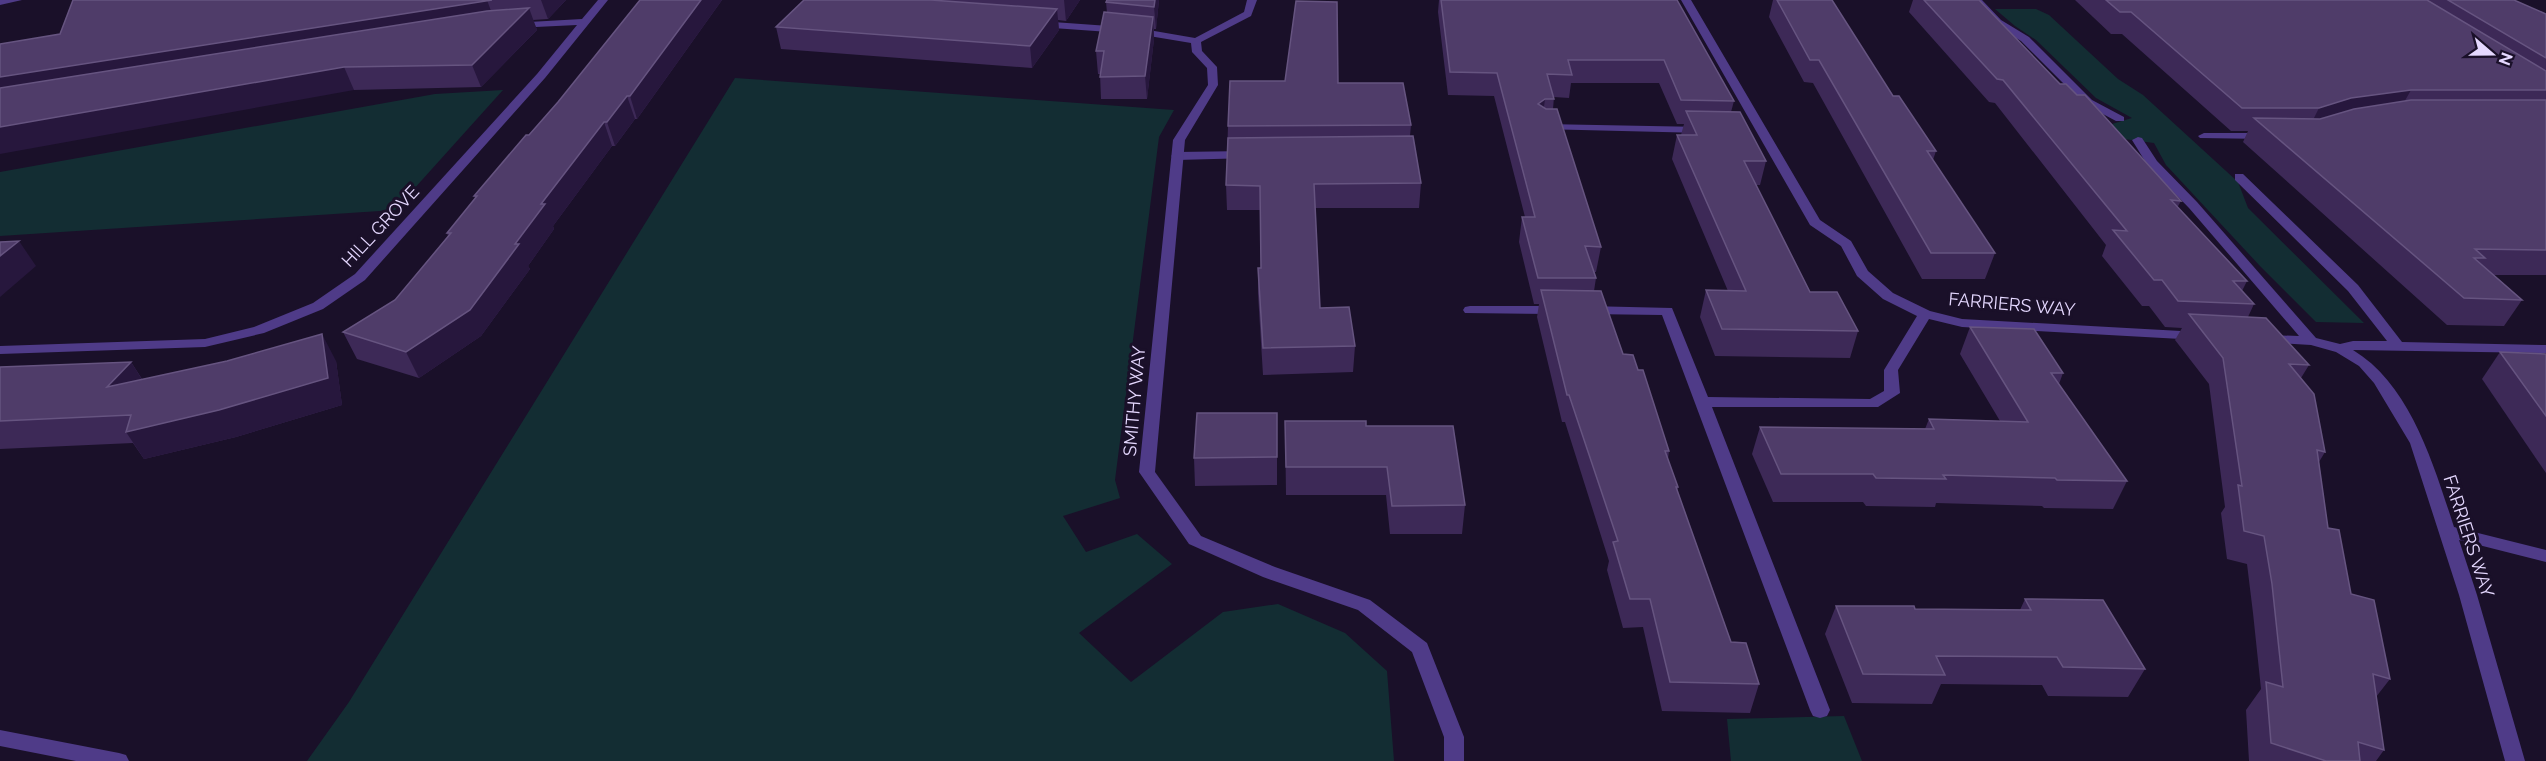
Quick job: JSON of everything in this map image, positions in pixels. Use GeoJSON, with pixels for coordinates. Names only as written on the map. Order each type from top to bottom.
{"type":"FeatureCollection","features":[{"type":"Feature","properties":{"kind":"street"},"geometry":{"type":"LineString","coordinates":[[0,2],[17,0]]}},
{"type":"Feature","properties":{"kind":"street","name":"HILL GROVE"},"geometry":{"type":"LineString","coordinates":[[0,350],[206,343],[259,330],[318,306],[360,277],[542,76],[603,0]]}},
{"type":"Feature","properties":{"kind":"street"},"geometry":{"type":"LineString","coordinates":[[1031,23],[1137,31],[1196,41],[1209,33],[1231,25],[1248,14],[1252,0]]}},
{"type":"Feature","properties":{"kind":"street","name":"FARRIERS WAY"},"geometry":{"type":"LineString","coordinates":[[1686,0],[1757,131],[1815,222],[1846,244],[1862,273],[1888,296],[1925,314],[1962,323],[2217,337]]}},
{"type":"Feature","properties":{"kind":"street"},"geometry":{"type":"LineString","coordinates":[[1977,0],[1997,22],[2025,39],[2088,102],[2120,119]]}},
{"type":"Feature","properties":{"kind":"street"},"geometry":{"type":"LineString","coordinates":[[504,26],[584,22]]}},
{"type":"Feature","properties":{"kind":"street","name":"SMITHY WAY"},"geometry":{"type":"LineString","coordinates":[[1196,41],[1197,52],[1212,67],[1213,85],[1179,140],[1147,472],[1196,540],[1269,572],[1364,605],[1420,648],[1454,737],[1454,761]]}},
{"type":"Feature","properties":{"kind":"street"},"geometry":{"type":"LineString","coordinates":[[1543,127],[1717,130]]}},
{"type":"Feature","properties":{"kind":"street"},"geometry":{"type":"LineString","coordinates":[[2204,136],[2273,136]]}},
{"type":"Feature","properties":{"kind":"street"},"geometry":{"type":"LineString","coordinates":[[2138,140],[2152,163],[2193,205],[2311,341]]}},
{"type":"Feature","properties":{"kind":"street"},"geometry":{"type":"LineString","coordinates":[[1177,156],[1259,155]]}},
{"type":"Feature","properties":{"kind":"street"},"geometry":{"type":"LineString","coordinates":[[2239,177],[2353,288],[2397,345]]}},
{"type":"Feature","properties":{"kind":"street"},"geometry":{"type":"LineString","coordinates":[[1470,310],[1667,311],[1821,710]]}},
{"type":"Feature","properties":{"kind":"street","name":"FARRIERS WAY"},"geometry":{"type":"LineString","coordinates":[[1702,402],[1873,404],[1892,393],[1891,370],[1925,314]]}},
{"type":"Feature","properties":{"kind":"street","name":"FARRIERS WAY"},"geometry":{"type":"LineString","coordinates":[[2252,338],[2311,341],[2341,349],[2364,363],[2380,380],[2418,443],[2471,606],[2515,761]]}},
{"type":"Feature","properties":{"kind":"street","name":"FARRIERS WAY"},"geometry":{"type":"LineString","coordinates":[[2341,349],[2353,345],[2546,349]]}},
{"type":"Feature","properties":{"kind":"street"},"geometry":{"type":"LineString","coordinates":[[2446,531],[2546,556]]}},
{"type":"Feature","properties":{"kind":"street"},"geometry":{"type":"LineString","coordinates":[[0,738],[118,761]]}},
{"type":"Feature","properties":{"kind":"green space"},"geometry":{"type":"Polygon","coordinates":[[[1995,9],[2036,9],[2049,15],[2118,79],[2143,95],[2238,182],[2248,208],[2364,323],[2316,322],[2260,266],[2166,165],[2154,143],[2124,139],[2112,124],[2132,118],[2096,98],[2036,40],[1995,9]]]}},
{"type":"Feature","properties":{"kind":"green space"},"geometry":{"type":"Polygon","coordinates":[[[735,78],[1174,110],[1159,137],[1115,480],[1120,498],[1063,516],[1086,552],[1137,534],[1172,564],[1079,633],[1131,682],[1223,612],[1278,604],[1345,633],[1387,671],[1394,761],[307,761],[349,702],[735,78]]]}},
{"type":"Feature","properties":{"kind":"green space"},"geometry":{"type":"Polygon","coordinates":[[[503,90],[395,210],[0,236],[0,172],[435,94],[503,90]]]}},
{"type":"Feature","properties":{"kind":"green space"},"geometry":{"type":"Polygon","coordinates":[[[1844,716],[1862,761],[1731,761],[1727,719],[1844,716]]]}},
{"type":"Feature","properties":{"kind":"building"},"geometry":{"type":"Polygon","coordinates":[[[73,0],[492,0],[0,77],[0,44],[60,34],[73,0]]]}},
{"type":"Feature","properties":{"kind":"building"},"geometry":{"type":"Polygon","coordinates":[[[640,0],[701,0],[630,96],[627,96],[607,122],[604,122],[541,204],[545,204],[515,244],[519,244],[470,310],[406,352],[343,332],[395,300],[451,233],[447,233],[477,196],[474,196],[526,135],[529,135],[558,102],[640,0]]]}},
{"type":"Feature","properties":{"kind":"building"},"geometry":{"type":"Polygon","coordinates":[[[804,0],[931,0],[1057,9],[1030,46],[776,27],[804,0]]]}},
{"type":"Feature","properties":{"kind":"building"},"geometry":{"type":"Polygon","coordinates":[[[1107,0],[1155,0],[1154,7],[1106,2],[1107,0]]]}},
{"type":"Feature","properties":{"kind":"building"},"geometry":{"type":"Polygon","coordinates":[[[1441,0],[1677,0],[1734,101],[1681,100],[1664,60],[1568,60],[1572,75],[1547,74],[1554,99],[1545,99],[1538,104],[1546,109],[1557,109],[1601,247],[1585,246],[1596,278],[1538,278],[1522,217],[1535,217],[1497,73],[1450,72],[1441,0]]]}},
{"type":"Feature","properties":{"kind":"building"},"geometry":{"type":"Polygon","coordinates":[[[1777,0],[1832,0],[1893,96],[1899,96],[1936,151],[1927,151],[1995,253],[1931,253],[1819,60],[1810,60],[1777,0]]]}},
{"type":"Feature","properties":{"kind":"building"},"geometry":{"type":"Polygon","coordinates":[[[1924,0],[1979,0],[2060,84],[2066,84],[2077,95],[2085,95],[2181,201],[2171,200],[2247,281],[2233,281],[2254,304],[2178,301],[2162,280],[2154,280],[2113,230],[2127,231],[2003,80],[1997,79],[1924,0]]]}},
{"type":"Feature","properties":{"kind":"building"},"geometry":{"type":"Polygon","coordinates":[[[2106,0],[2427,0],[2546,71],[2546,90],[2411,90],[2351,98],[2319,108],[2242,108],[2131,12],[2120,12],[2106,0]]]}},
{"type":"Feature","properties":{"kind":"building"},"geometry":{"type":"Polygon","coordinates":[[[2448,0],[2514,0],[2546,14],[2546,58],[2448,0]]]}},
{"type":"Feature","properties":{"kind":"building"},"geometry":{"type":"Polygon","coordinates":[[[1296,1],[1337,2],[1338,83],[1403,83],[1411,125],[1228,126],[1230,81],[1285,81],[1296,1]]]}},
{"type":"Feature","properties":{"kind":"building"},"geometry":{"type":"Polygon","coordinates":[[[529,8],[472,65],[344,67],[0,127],[0,88],[487,11],[529,8]]]}},
{"type":"Feature","properties":{"kind":"building"},"geometry":{"type":"Polygon","coordinates":[[[1104,12],[1153,17],[1145,76],[1100,77],[1104,51],[1096,51],[1104,12]]]}},
{"type":"Feature","properties":{"kind":"building"},"geometry":{"type":"Polygon","coordinates":[[[2411,100],[2546,100],[2546,250],[2475,249],[2485,258],[2474,258],[2522,300],[2464,298],[2254,118],[2320,119],[2354,109],[2411,100]]]}},
{"type":"Feature","properties":{"kind":"building"},"geometry":{"type":"Polygon","coordinates":[[[1686,111],[1740,112],[1766,161],[1744,161],[1810,292],[1837,292],[1858,331],[1722,329],[1706,290],[1746,291],[1677,135],[1697,135],[1686,111]]]}},
{"type":"Feature","properties":{"kind":"building"},"geometry":{"type":"Polygon","coordinates":[[[1413,136],[1421,183],[1314,184],[1320,308],[1349,307],[1355,346],[1263,348],[1258,268],[1261,268],[1260,186],[1226,185],[1228,138],[1413,136]]]}},
{"type":"Feature","properties":{"kind":"building"},"geometry":{"type":"Polygon","coordinates":[[[19,241],[0,256],[0,242],[19,241]]]}},
{"type":"Feature","properties":{"kind":"building"},"geometry":{"type":"Polygon","coordinates":[[[1541,290],[1601,291],[1623,354],[1633,355],[1638,370],[1643,370],[1669,451],[1665,451],[1678,487],[1676,487],[1731,642],[1746,643],[1759,684],[1670,682],[1650,599],[1630,599],[1613,542],[1618,541],[1569,395],[1567,395],[1541,290]]]}},
{"type":"Feature","properties":{"kind":"building"},"geometry":{"type":"Polygon","coordinates":[[[2189,314],[2266,318],[2309,365],[2289,364],[2314,394],[2325,452],[2317,450],[2328,528],[2339,530],[2351,594],[2374,600],[2390,679],[2373,674],[2384,750],[2358,742],[2360,761],[2326,761],[2271,743],[2266,682],[2283,687],[2272,584],[2264,536],[2244,531],[2238,485],[2242,486],[2223,358],[2189,314]]]}},
{"type":"Feature","properties":{"kind":"building"},"geometry":{"type":"Polygon","coordinates":[[[1970,327],[2034,329],[2063,373],[2051,373],[2127,481],[1943,475],[1946,479],[1876,478],[1873,474],[1781,474],[1760,427],[1934,429],[1929,419],[2028,422],[1970,327]]]}},
{"type":"Feature","properties":{"kind":"building"},"geometry":{"type":"Polygon","coordinates":[[[322,334],[328,378],[219,410],[126,432],[131,415],[0,421],[0,367],[131,362],[107,387],[227,361],[322,334]]]}},
{"type":"Feature","properties":{"kind":"building"},"geometry":{"type":"Polygon","coordinates":[[[2500,352],[2546,354],[2546,416],[2500,352]]]}},
{"type":"Feature","properties":{"kind":"building"},"geometry":{"type":"Polygon","coordinates":[[[1197,413],[1277,413],[1277,457],[1194,458],[1197,413]]]}},
{"type":"Feature","properties":{"kind":"building"},"geometry":{"type":"Polygon","coordinates":[[[1285,421],[1366,421],[1366,426],[1453,426],[1465,505],[1392,506],[1387,467],[1286,467],[1285,421]]]}},
{"type":"Feature","properties":{"kind":"building"},"geometry":{"type":"Polygon","coordinates":[[[2025,599],[2103,600],[2145,669],[2063,667],[2057,657],[1936,656],[1945,675],[1863,674],[1836,606],[2031,610],[2025,599]]]}}]}
